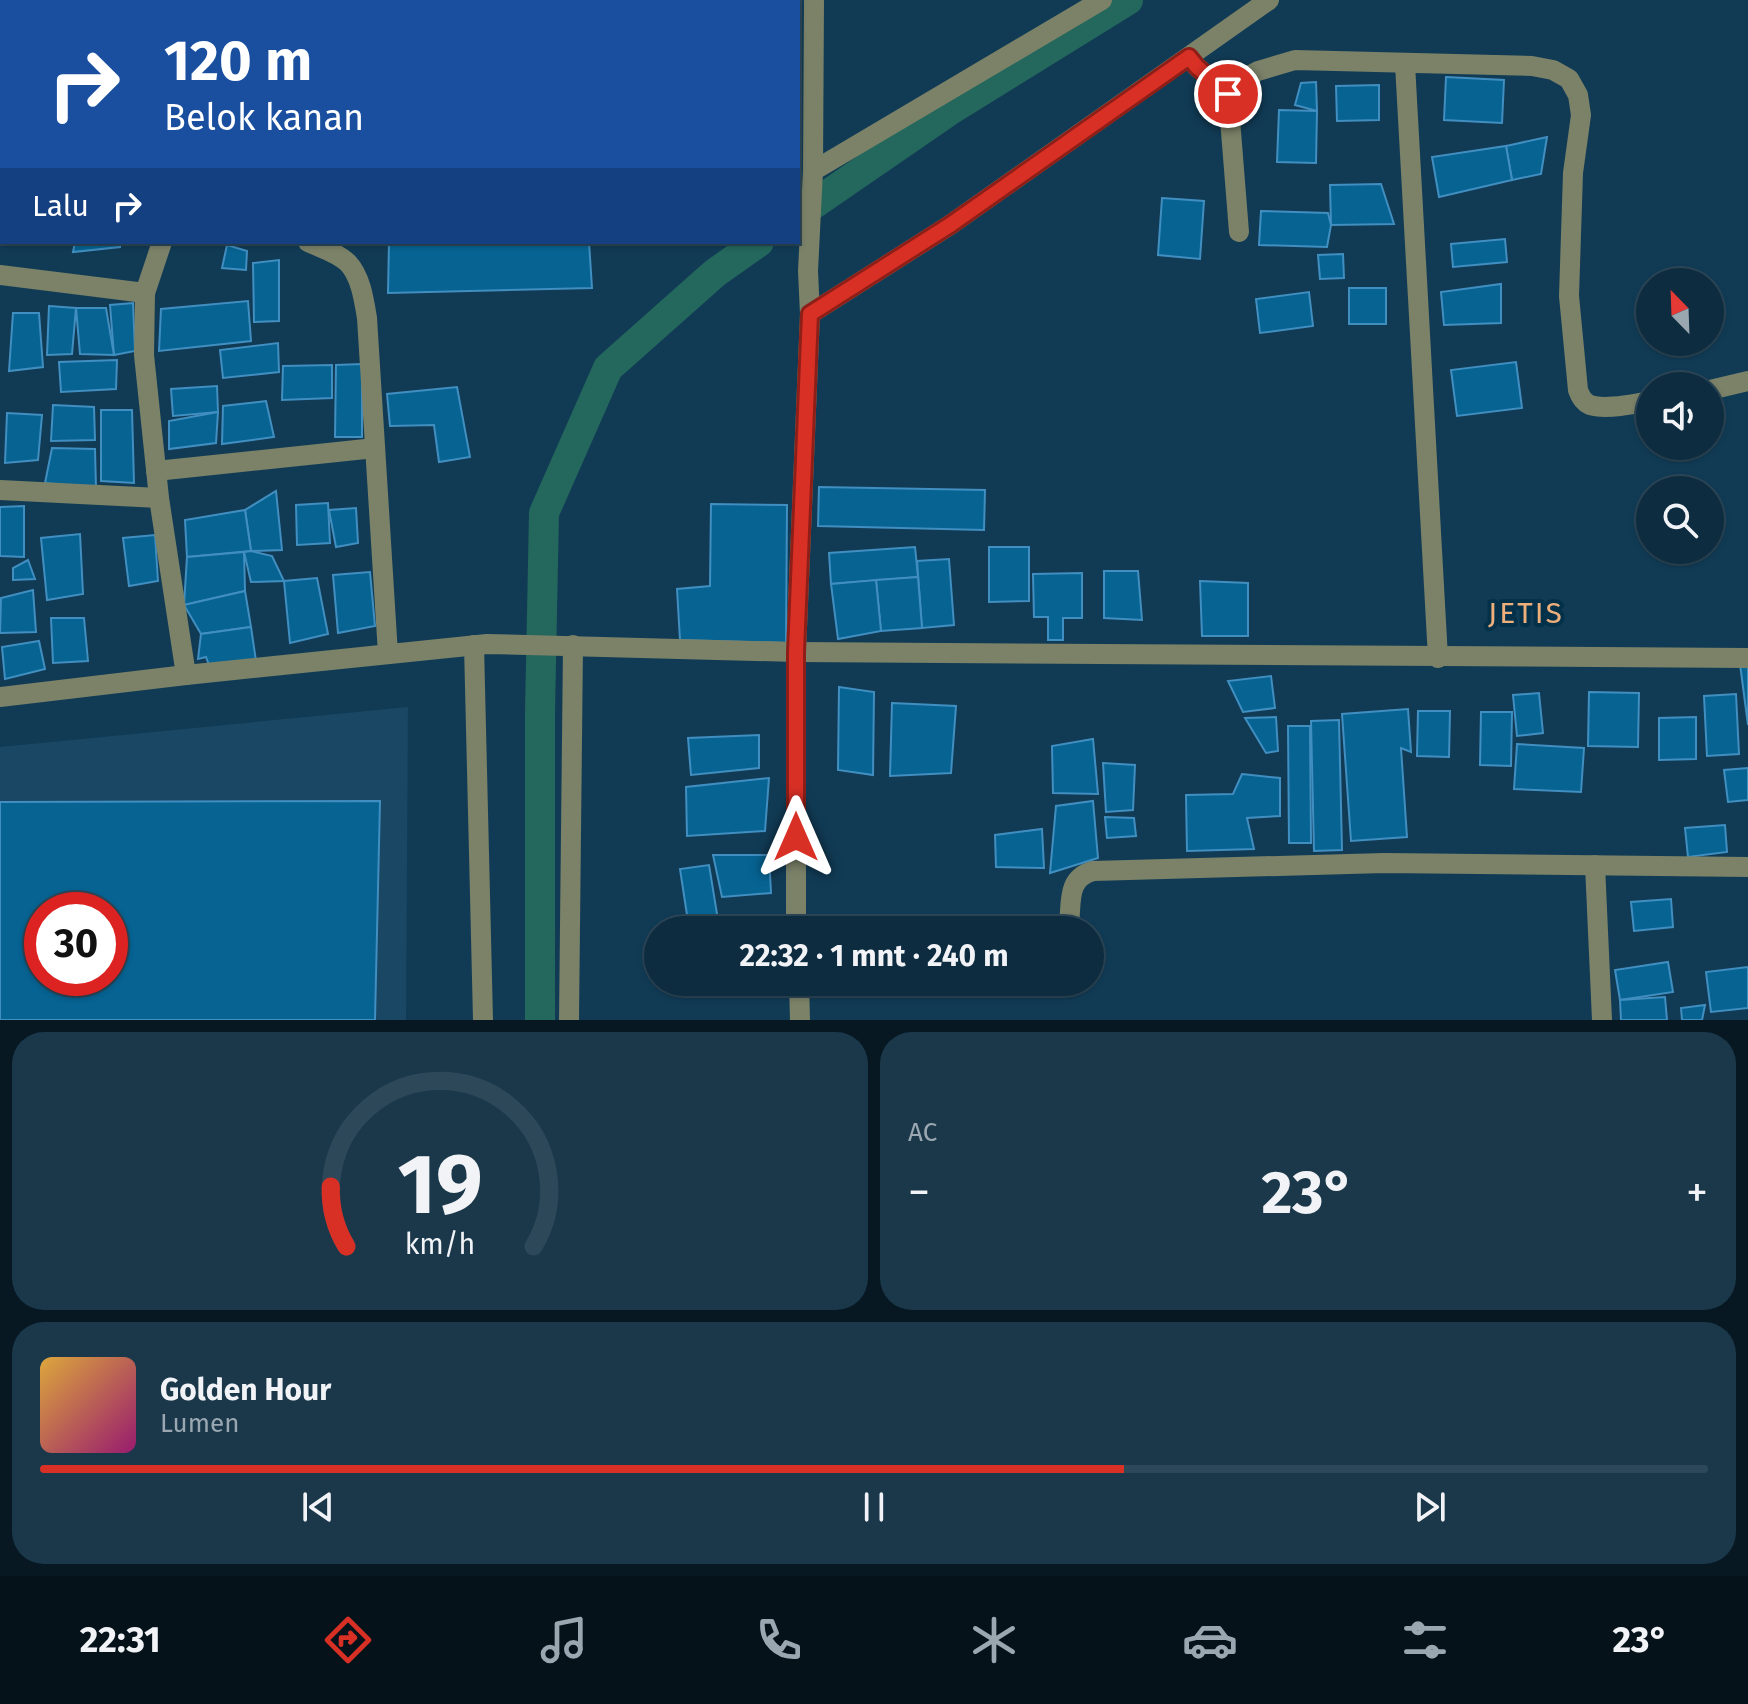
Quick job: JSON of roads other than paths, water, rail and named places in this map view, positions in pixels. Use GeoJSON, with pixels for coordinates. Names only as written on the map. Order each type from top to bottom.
{"type":"FeatureCollection","features":[{"type":"Feature","properties":{"kind":"street"},"geometry":{"type":"LineString","coordinates":[[796,916],[796,652],[810,314],[808,271],[813,171],[814,0]]}},
{"type":"Feature","properties":{"kind":"street"},"geometry":{"type":"LineString","coordinates":[[813,171],[1102,0]]}},
{"type":"Feature","properties":{"kind":"street"},"geometry":{"type":"LineString","coordinates":[[810,314],[950,225],[1269,0]]}},
{"type":"Feature","properties":{"kind":"street"},"geometry":{"type":"LineString","coordinates":[[1189,57],[1228,94],[1239,232]]}},
{"type":"Feature","properties":{"kind":"street"},"geometry":{"type":"LineString","coordinates":[[1228,94],[1241,80],[1258,71],[1295,60],[1532,66],[1553,70],[1569,79],[1578,95],[1581,115],[1573,173],[1569,296],[1578,390],[1581,398],[1590,405],[1636,403]]}},
{"type":"Feature","properties":{"kind":"street"},"geometry":{"type":"LineString","coordinates":[[1405,64],[1438,658]]}},
{"type":"Feature","properties":{"kind":"street"},"geometry":{"type":"LineString","coordinates":[[161,244],[145,293],[144,355],[159,498],[186,675]]}},
{"type":"Feature","properties":{"kind":"street"},"geometry":{"type":"LineString","coordinates":[[313,244],[349,263],[364,296],[388,654]]}},
{"type":"Feature","properties":{"kind":"street"},"geometry":{"type":"LineString","coordinates":[[0,275],[145,293]]}},
{"type":"Feature","properties":{"kind":"street"},"geometry":{"type":"LineString","coordinates":[[1724,387],[1748,381]]}},
{"type":"Feature","properties":{"kind":"street"},"geometry":{"type":"LineString","coordinates":[[156,471],[375,448]]}},
{"type":"Feature","properties":{"kind":"street"},"geometry":{"type":"LineString","coordinates":[[0,490],[159,498]]}},
{"type":"Feature","properties":{"kind":"street"},"geometry":{"type":"LineString","coordinates":[[0,697],[480,644],[796,652],[1748,658]]}},
{"type":"Feature","properties":{"kind":"street"},"geometry":{"type":"LineString","coordinates":[[480,644],[483,1020]]}},
{"type":"Feature","properties":{"kind":"street"},"geometry":{"type":"LineString","coordinates":[[567,645],[569,1020]]}},
{"type":"Feature","properties":{"kind":"street"},"geometry":{"type":"LineString","coordinates":[[1070,916],[1074,886],[1083,874],[1093,871],[1384,863],[1748,867]]}},
{"type":"Feature","properties":{"kind":"street"},"geometry":{"type":"LineString","coordinates":[[1595,865],[1602,1020]]}},
{"type":"Feature","properties":{"kind":"street"},"geometry":{"type":"LineString","coordinates":[[799,996],[800,1020]]}},
{"type":"Feature","properties":{"kind":"waterway"},"geometry":{"type":"LineString","coordinates":[[800,214],[952,109],[1128,0]]}},
{"type":"Feature","properties":{"kind":"waterway"},"geometry":{"type":"LineString","coordinates":[[540,1020],[540,712],[544,513],[608,368],[715,273],[756,244]]}},
{"type":"Feature","properties":{"kind":"district","name":"JETIS"},"geometry":{"type":"Point","coordinates":[1526,613]}}]}
